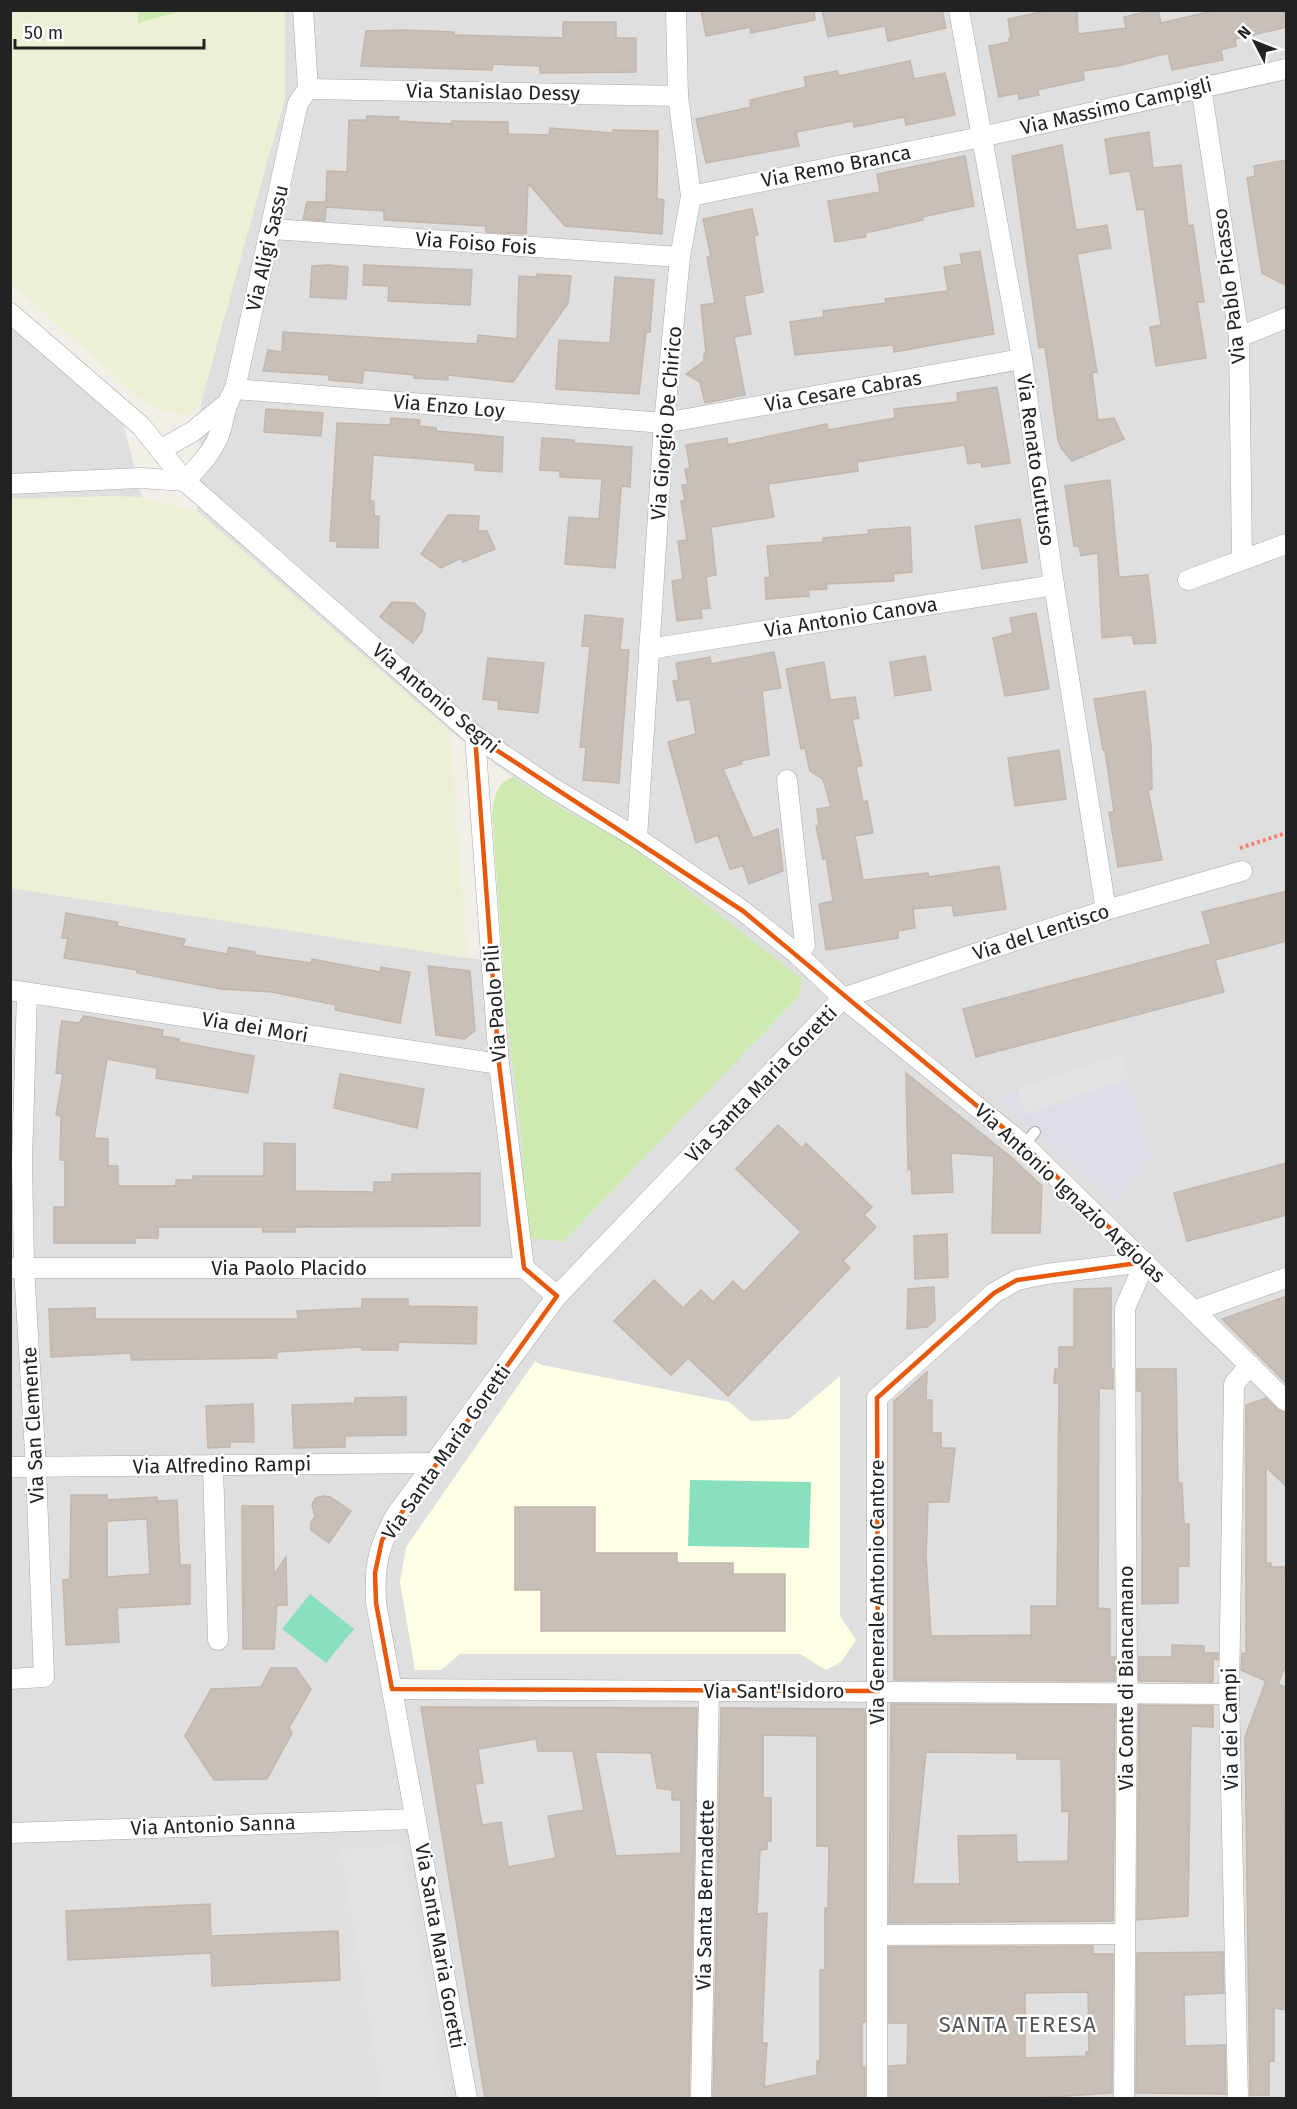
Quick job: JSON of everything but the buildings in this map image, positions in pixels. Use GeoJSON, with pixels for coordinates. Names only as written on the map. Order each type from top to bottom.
{"type":"FeatureCollection","features":[{"type":"Feature","properties":{"kind":"street"},"geometry":{"type":"LineString","coordinates":[[303,10],[308,89]]}},
{"type":"Feature","properties":{"kind":"street","name":"Via Giorgio De Chirico"},"geometry":{"type":"LineString","coordinates":[[637,838],[664,423],[680,257],[691,196],[678,96],[676,10]]}},
{"type":"Feature","properties":{"kind":"street","name":"Via Renato Guttuso"},"geometry":{"type":"LineString","coordinates":[[959,10],[1022,359],[1054,585],[1106,910]]}},
{"type":"Feature","properties":{"kind":"street","name":"Via Massimo Campigli"},"geometry":{"type":"LineString","coordinates":[[981,137],[1287,69]]}},
{"type":"Feature","properties":{"kind":"street","name":"Via Pablo Picasso"},"geometry":{"type":"LineString","coordinates":[[1201,87],[1239,337],[1242,560]]}},
{"type":"Feature","properties":{"kind":"street","name":"Via Stanislao Dessy"},"geometry":{"type":"LineString","coordinates":[[308,89],[678,96]]}},
{"type":"Feature","properties":{"kind":"street","name":"Via Aligi Sassu"},"geometry":{"type":"LineString","coordinates":[[160,450],[192,432],[224,406],[235,388],[272,229],[298,103],[308,89]]}},
{"type":"Feature","properties":{"kind":"street","name":"Via Remo Branca"},"geometry":{"type":"LineString","coordinates":[[691,196],[981,137]]}},
{"type":"Feature","properties":{"kind":"street","name":"Via Foiso Fois"},"geometry":{"type":"LineString","coordinates":[[272,229],[680,257]]}},
{"type":"Feature","properties":{"kind":"street","name":"Via Antonio Segni"},"geometry":{"type":"LineString","coordinates":[[10,313],[141,426],[184,481],[475,736],[550,787],[637,838],[743,911],[797,954],[843,998]]}},
{"type":"Feature","properties":{"kind":"street"},"geometry":{"type":"LineString","coordinates":[[1239,337],[1287,318]]}},
{"type":"Feature","properties":{"kind":"street","name":"Via Cesare Cabras"},"geometry":{"type":"LineString","coordinates":[[664,423],[1022,359]]}},
{"type":"Feature","properties":{"kind":"street","name":"Via Enzo Loy"},"geometry":{"type":"LineString","coordinates":[[235,388],[664,423]]}},
{"type":"Feature","properties":{"kind":"street","name":"Via Aligi Sassu"},"geometry":{"type":"LineString","coordinates":[[184,481],[206,458],[220,431],[224,406]]}},
{"type":"Feature","properties":{"kind":"street"},"geometry":{"type":"LineString","coordinates":[[10,484],[140,478],[184,481]]}},
{"type":"Feature","properties":{"kind":"street"},"geometry":{"type":"LineString","coordinates":[[1188,580],[1287,544]]}},
{"type":"Feature","properties":{"kind":"street","name":"Via Antonio Canova"},"geometry":{"type":"LineString","coordinates":[[649,649],[1054,585]]}},
{"type":"Feature","properties":{"kind":"street","name":"Via Paolo Pili"},"geometry":{"type":"LineString","coordinates":[[475,736],[499,1064],[524,1268]]}},
{"type":"Feature","properties":{"kind":"street"},"geometry":{"type":"LineString","coordinates":[[787,780],[805,945],[797,954]]}},
{"type":"Feature","properties":{"kind":"street","name":"Via del Lentisco"},"geometry":{"type":"LineString","coordinates":[[843,998],[1106,910],[1242,871]]}},
{"type":"Feature","properties":{"kind":"street","name":"Via dei Mori"},"geometry":{"type":"LineString","coordinates":[[19,991],[499,1064]]}},
{"type":"Feature","properties":{"kind":"street","name":"Via San Clemente"},"geometry":{"type":"LineString","coordinates":[[10,1679],[44,1677],[36,1468],[17,1268],[19,991]]}},
{"type":"Feature","properties":{"kind":"street","name":"Via Antonio Ignazio Argiolas"},"geometry":{"type":"LineString","coordinates":[[843,998],[1030,1138],[1145,1262],[1287,1401]]}},
{"type":"Feature","properties":{"kind":"street","name":"Via Santa Maria Goretti"},"geometry":{"type":"LineString","coordinates":[[467,2098],[376,1603],[375,1573],[382,1540],[433,1463],[557,1296],[843,998]]}},
{"type":"Feature","properties":{"kind":"street","name":"Via Generale Antonio Cantore"},"geometry":{"type":"LineString","coordinates":[[878,2098],[877,1398],[994,1293],[1017,1280],[1046,1274],[1145,1262]]}},
{"type":"Feature","properties":{"kind":"street","name":"Via Conte di Biancamano"},"geometry":{"type":"LineString","coordinates":[[1124,2098],[1127,1693],[1125,1308],[1145,1262]]}},
{"type":"Feature","properties":{"kind":"street","name":"Via Paolo Placido"},"geometry":{"type":"LineString","coordinates":[[17,1268],[524,1268]]}},
{"type":"Feature","properties":{"kind":"street"},"geometry":{"type":"LineString","coordinates":[[524,1268],[557,1296]]}},
{"type":"Feature","properties":{"kind":"street"},"geometry":{"type":"LineString","coordinates":[[1196,1310],[1287,1278]]}},
{"type":"Feature","properties":{"kind":"street","name":"Via dei Campi"},"geometry":{"type":"LineString","coordinates":[[1238,2098],[1229,1694],[1234,1384],[1250,1365]]}},
{"type":"Feature","properties":{"kind":"street","name":"Via Alfredino Rampi"},"geometry":{"type":"LineString","coordinates":[[10,1467],[433,1463]]}},
{"type":"Feature","properties":{"kind":"street"},"geometry":{"type":"LineString","coordinates":[[213,1466],[218,1640]]}},
{"type":"Feature","properties":{"kind":"street","name":"Via Sant'Isidoro"},"geometry":{"type":"LineString","coordinates":[[392,1689],[1229,1694]]}},
{"type":"Feature","properties":{"kind":"street","name":"Via Santa Bernadette"},"geometry":{"type":"LineString","coordinates":[[701,2098],[709,1691]]}},
{"type":"Feature","properties":{"kind":"street","name":"Via Antonio Sanna"},"geometry":{"type":"LineString","coordinates":[[10,1833],[416,1819]]}},
{"type":"Feature","properties":{"kind":"street"},"geometry":{"type":"LineString","coordinates":[[877,1935],[1125,1934]]}},
{"type":"Feature","properties":{"kind":"path"},"geometry":{"type":"LineString","coordinates":[[1242,871],[1235,849],[1287,833]]}},
{"type":"Feature","properties":{"kind":"highlighted area"},"geometry":{"type":"Polygon","coordinates":[[[475,736],[743,911],[1024,1145],[1145,1262],[1017,1280],[994,1293],[877,1398],[878,1691],[392,1689],[376,1603],[375,1573],[382,1540],[557,1296],[524,1268],[499,1064],[475,736]]]}},
{"type":"Feature","properties":{"kind":"shaded area"},"geometry":{"type":"Polygon","coordinates":[[[11,11],[138,11],[139,23],[182,11],[285,11],[285,97],[201,402],[188,416],[159,409],[138,397],[11,284],[11,11]]]}},
{"type":"Feature","properties":{"kind":"shaded area"},"geometry":{"type":"Polygon","coordinates":[[[285,11],[1286,11],[1286,2098],[11,2098],[10,888],[503,963],[522,1143],[563,1242],[799,996],[802,979],[630,845],[562,808],[513,777],[450,731],[197,511],[201,402],[285,97],[285,11]]]}},
{"type":"Feature","properties":{"kind":"shaded area"},"geometry":{"type":"Polygon","coordinates":[[[10,312],[117,399],[142,497],[11,501],[10,312]]]}},
{"type":"Feature","properties":{"kind":"shaded area"},"geometry":{"type":"Polygon","coordinates":[[[142,497],[197,511],[450,731],[467,958],[11,888],[11,499],[142,497]]]}},
{"type":"Feature","properties":{"kind":"shaded area"},"geometry":{"type":"Polygon","coordinates":[[[1121,1054],[1128,1079],[1025,1115],[1017,1089],[1121,1054]]]}},
{"type":"Feature","properties":{"kind":"shaded area"},"geometry":{"type":"Polygon","coordinates":[[[1128,1079],[1152,1156],[1115,1203],[1001,1101],[1004,1093],[1017,1089],[1025,1115],[1128,1079]]]}},
{"type":"Feature","properties":{"kind":"shaded area"},"geometry":{"type":"Polygon","coordinates":[[[535,1361],[542,1365],[729,1402],[751,1421],[789,1419],[840,1376],[840,1616],[856,1640],[841,1662],[826,1670],[800,1654],[460,1654],[441,1670],[415,1670],[400,1582],[406,1547],[535,1361]]]}},
{"type":"Feature","properties":{"kind":"shaded area"},"geometry":{"type":"Polygon","coordinates":[[[402,1845],[444,2098],[382,2098],[341,1850],[402,1845]]]}},
{"type":"Feature","properties":{"kind":"green space"},"geometry":{"type":"Polygon","coordinates":[[[138,10],[182,11],[138,23],[138,10]]]}},
{"type":"Feature","properties":{"kind":"green space"},"geometry":{"type":"Polygon","coordinates":[[[513,777],[562,808],[630,845],[802,979],[799,996],[563,1242],[530,1238],[526,1231],[522,1143],[506,1009],[492,813],[495,796],[500,787],[513,777]]]}},
{"type":"Feature","properties":{"kind":"green space"},"geometry":{"type":"Polygon","coordinates":[[[690,1480],[811,1482],[809,1548],[688,1546],[690,1480]]]}},
{"type":"Feature","properties":{"kind":"green space"},"geometry":{"type":"Polygon","coordinates":[[[310,1594],[354,1629],[326,1663],[282,1629],[310,1594]]]}},
{"type":"Feature","properties":{"kind":"district","name":"SANTA TERESA"},"geometry":{"type":"Point","coordinates":[1018,2024]}}]}
